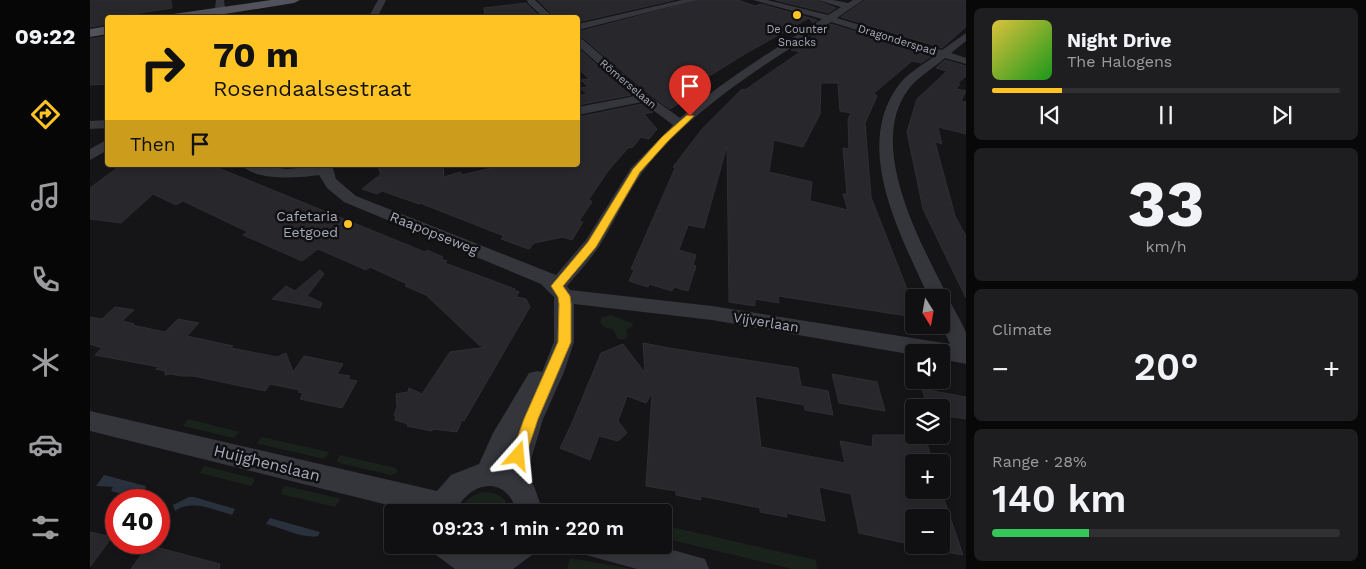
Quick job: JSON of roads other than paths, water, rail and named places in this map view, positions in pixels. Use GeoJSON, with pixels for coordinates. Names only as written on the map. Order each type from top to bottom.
{"type":"FeatureCollection","features":[{"type":"Feature","properties":{"kind":"main road"},"geometry":{"type":"LineString","coordinates":[[189,15],[294,0]]}},
{"type":"Feature","properties":{"kind":"main road"},"geometry":{"type":"LineString","coordinates":[[197,15],[215,10]]}},
{"type":"Feature","properties":{"kind":"main road"},"geometry":{"type":"LineString","coordinates":[[90,33],[105,30]]}},
{"type":"Feature","properties":{"kind":"street"},"geometry":{"type":"LineString","coordinates":[[370,15],[369,11],[373,0]]}},
{"type":"Feature","properties":{"kind":"street"},"geometry":{"type":"LineString","coordinates":[[373,15],[382,0]]}},
{"type":"Feature","properties":{"kind":"street"},"geometry":{"type":"LineString","coordinates":[[580,27],[693,0]]}},
{"type":"Feature","properties":{"kind":"street","name":"Dragonderspad"},"geometry":{"type":"LineString","coordinates":[[757,0],[828,18],[966,61]]}},
{"type":"Feature","properties":{"kind":"street"},"geometry":{"type":"LineString","coordinates":[[822,0],[848,6]]}},
{"type":"Feature","properties":{"kind":"street"},"geometry":{"type":"LineString","coordinates":[[487,474],[502,441],[548,358],[562,298],[636,171],[680,125],[747,71],[859,0]]}},
{"type":"Feature","properties":{"kind":"street"},"geometry":{"type":"LineString","coordinates":[[531,1],[547,15]]}},
{"type":"Feature","properties":{"kind":"street"},"geometry":{"type":"LineString","coordinates":[[935,289],[896,201],[889,174],[886,136],[896,97],[903,87],[966,36]]}},
{"type":"Feature","properties":{"kind":"street","name":"Römerselaan"},"geometry":{"type":"LineString","coordinates":[[580,43],[644,98],[680,125]]}},
{"type":"Feature","properties":{"kind":"street"},"geometry":{"type":"LineString","coordinates":[[580,111],[644,98]]}},
{"type":"Feature","properties":{"kind":"street"},"geometry":{"type":"LineString","coordinates":[[90,125],[105,124]]}},
{"type":"Feature","properties":{"kind":"street"},"geometry":{"type":"LineString","coordinates":[[90,156],[105,145]]}},
{"type":"Feature","properties":{"kind":"street"},"geometry":{"type":"LineString","coordinates":[[254,167],[279,175],[295,175],[325,167]]}},
{"type":"Feature","properties":{"kind":"street","name":"Raapopseweg"},"geometry":{"type":"LineString","coordinates":[[325,167],[326,175],[332,185],[350,200],[548,279],[562,298]]}},
{"type":"Feature","properties":{"kind":"street"},"geometry":{"type":"LineString","coordinates":[[512,481],[528,428],[564,342],[562,298]]}},
{"type":"Feature","properties":{"kind":"street","name":"Vijverlaan"},"geometry":{"type":"LineString","coordinates":[[562,298],[712,314],[965,354]]}},
{"type":"Feature","properties":{"kind":"street"},"geometry":{"type":"LineString","coordinates":[[950,322],[965,354]]}},
{"type":"Feature","properties":{"kind":"street","name":"Huijghenslaan"},"geometry":{"type":"LineString","coordinates":[[90,421],[422,504]]}},
{"type":"Feature","properties":{"kind":"street"},"geometry":{"type":"LineString","coordinates":[[445,504],[451,493],[461,483],[487,474],[505,477],[512,481],[526,497],[528,504]]}},
{"type":"Feature","properties":{"kind":"street"},"geometry":{"type":"LineString","coordinates":[[468,562],[493,565],[507,559],[512,554]]}},
{"type":"Feature","properties":{"kind":"street"},"geometry":{"type":"LineString","coordinates":[[634,554],[696,569]]}},
{"type":"Feature","properties":{"kind":"place","name":"De Counter Snacks"},"geometry":{"type":"Point","coordinates":[797,15]}},
{"type":"Feature","properties":{"kind":"place","name":"Cafetaria Eetgoed"},"geometry":{"type":"Point","coordinates":[348,224]}}]}
